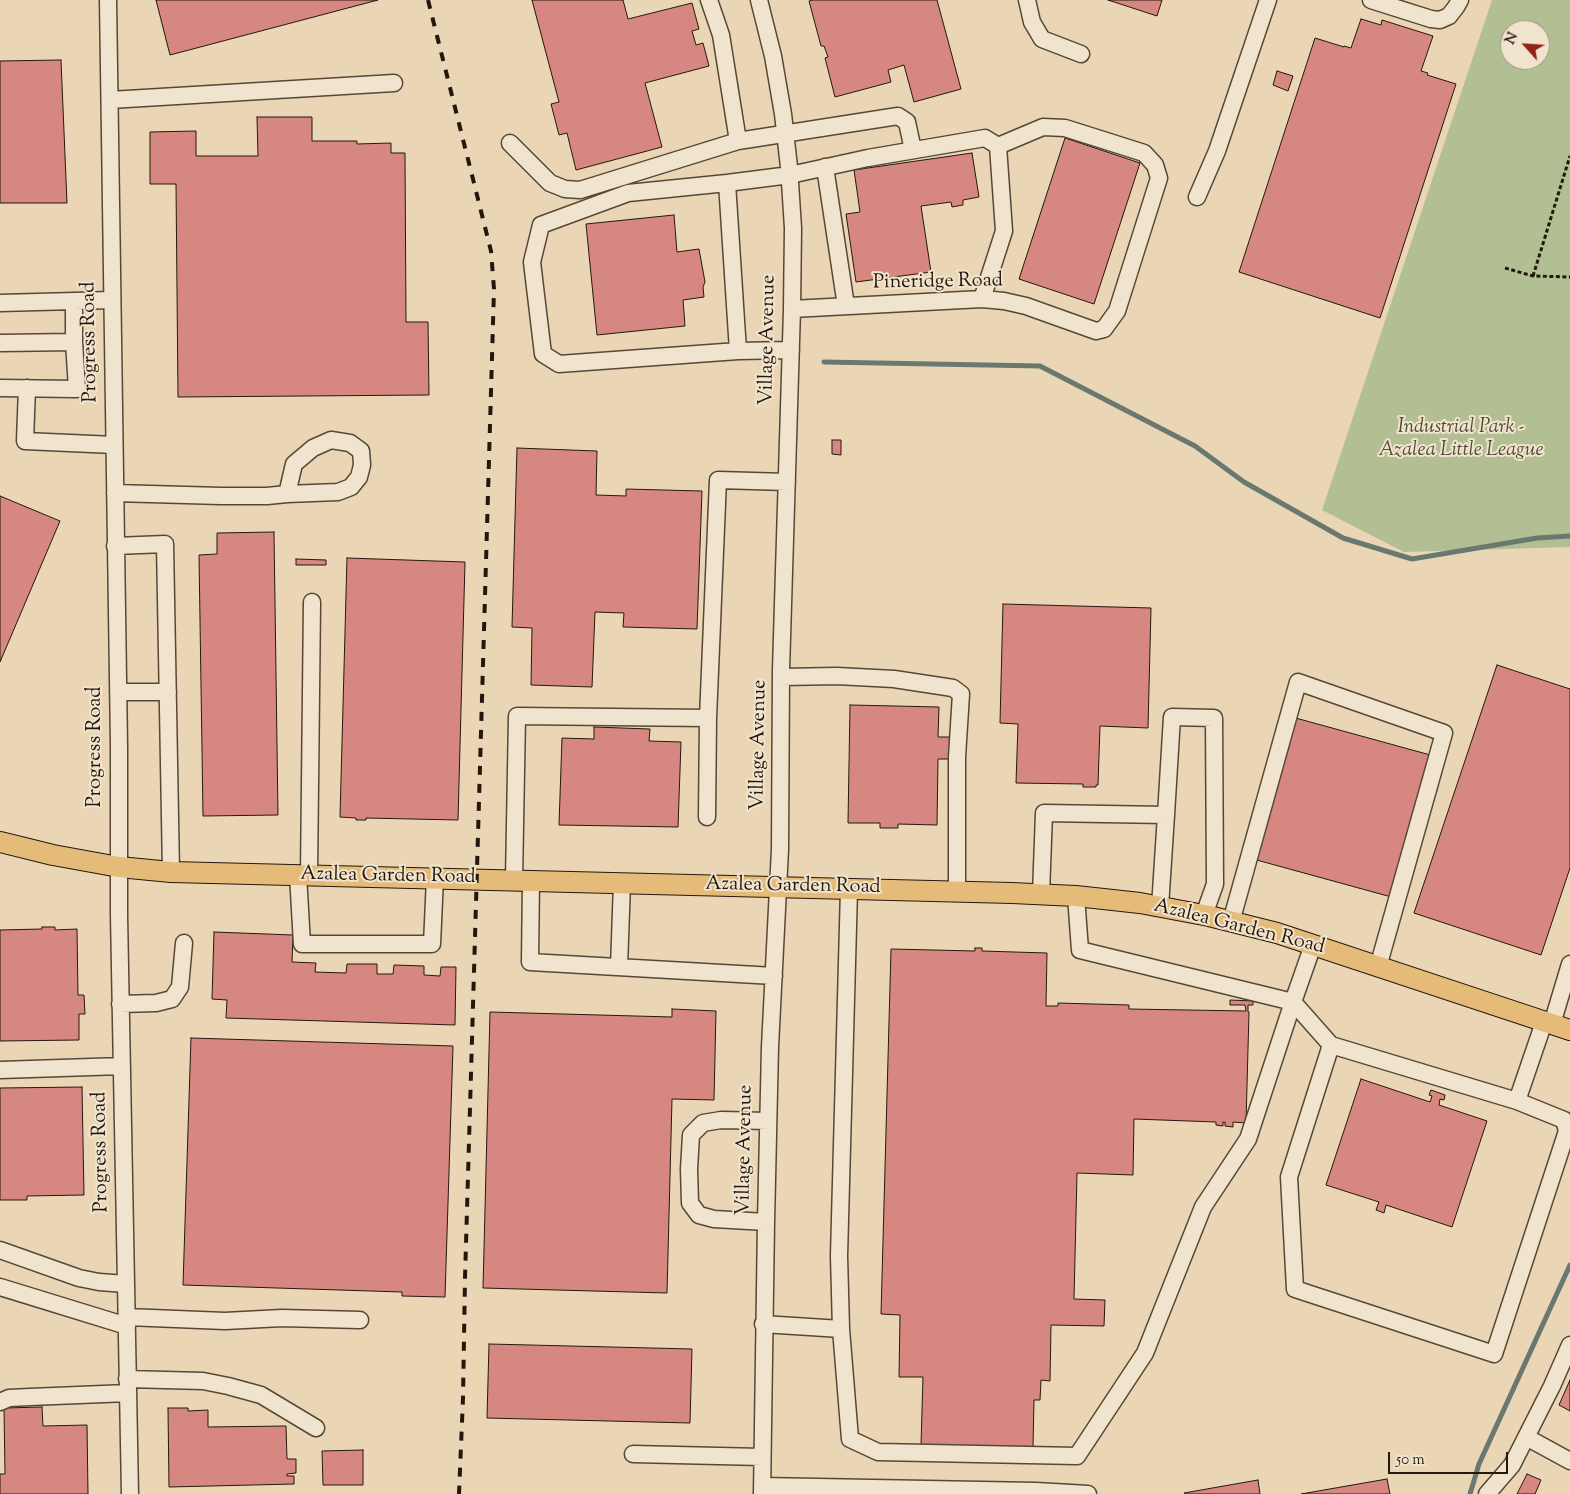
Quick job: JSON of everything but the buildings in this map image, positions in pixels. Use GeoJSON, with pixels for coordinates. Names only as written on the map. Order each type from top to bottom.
{"type":"FeatureCollection","features":[{"type":"Feature","properties":{"kind":"main road","name":"Azalea Garden Road"},"geometry":{"type":"LineString","coordinates":[[0,842],[53,855],[119,867],[171,872],[1041,894],[1140,903],[1231,922],[1277,934],[1555,1026]]}},
{"type":"Feature","properties":{"kind":"street","name":"Progress Road"},"geometry":{"type":"LineString","coordinates":[[108,0],[118,692],[120,1004],[130,1494]]}},
{"type":"Feature","properties":{"kind":"street"},"geometry":{"type":"LineString","coordinates":[[709,0],[721,35],[738,141]]}},
{"type":"Feature","properties":{"kind":"street","name":"Village Avenue"},"geometry":{"type":"LineString","coordinates":[[759,0],[773,56],[783,114],[790,175],[793,228],[781,677],[780,849],[768,1121],[762,1490]]}},
{"type":"Feature","properties":{"kind":"street"},"geometry":{"type":"LineString","coordinates":[[1027,0],[1032,22],[1042,39],[1081,54]]}},
{"type":"Feature","properties":{"kind":"street"},"geometry":{"type":"LineString","coordinates":[[1197,197],[1217,151],[1268,0]]}},
{"type":"Feature","properties":{"kind":"street"},"geometry":{"type":"LineString","coordinates":[[1371,0],[1431,19],[1440,20],[1449,16],[1460,0]]}},
{"type":"Feature","properties":{"kind":"street"},"geometry":{"type":"LineString","coordinates":[[110,100],[394,83]]}},
{"type":"Feature","properties":{"kind":"street"},"geometry":{"type":"LineString","coordinates":[[510,143],[550,183],[565,189],[580,190],[738,141],[898,116],[907,122],[913,150]]}},
{"type":"Feature","properties":{"kind":"street","name":"Pineridge Road"},"geometry":{"type":"LineString","coordinates":[[792,309],[982,300],[1004,301],[1026,306],[1096,331],[1104,329],[1117,311],[1159,178],[1155,165],[1144,153],[1065,128],[1043,127],[998,146]]}},
{"type":"Feature","properties":{"kind":"street"},"geometry":{"type":"LineString","coordinates":[[791,350],[738,351],[559,364],[543,354],[532,262],[541,225],[628,193],[790,175],[868,158],[985,138],[998,146],[1004,232],[982,300]]}},
{"type":"Feature","properties":{"kind":"street"},"geometry":{"type":"LineString","coordinates":[[825,168],[846,306]]}},
{"type":"Feature","properties":{"kind":"street"},"geometry":{"type":"LineString","coordinates":[[727,183],[738,351]]}},
{"type":"Feature","properties":{"kind":"street"},"geometry":{"type":"LineString","coordinates":[[0,302],[112,300]]}},
{"type":"Feature","properties":{"kind":"street"},"geometry":{"type":"LineString","coordinates":[[0,388],[78,389],[74,342],[74,301]]}},
{"type":"Feature","properties":{"kind":"street"},"geometry":{"type":"LineString","coordinates":[[0,343],[74,342]]}},
{"type":"Feature","properties":{"kind":"street"},"geometry":{"type":"LineString","coordinates":[[27,388],[25,441],[114,445]]}},
{"type":"Feature","properties":{"kind":"street"},"geometry":{"type":"LineString","coordinates":[[115,493],[267,496],[338,492],[351,487],[359,477],[362,465],[361,451],[350,443],[331,440],[313,448],[294,464],[287,494]]}},
{"type":"Feature","properties":{"kind":"street"},"geometry":{"type":"LineString","coordinates":[[707,817],[708,718],[718,480],[787,482]]}},
{"type":"Feature","properties":{"kind":"street"},"geometry":{"type":"LineString","coordinates":[[115,546],[165,544],[171,872]]}},
{"type":"Feature","properties":{"kind":"street"},"geometry":{"type":"LineString","coordinates":[[312,602],[302,944],[432,944],[435,878]]}},
{"type":"Feature","properties":{"kind":"street"},"geometry":{"type":"LineString","coordinates":[[781,677],[837,676],[894,679],[953,688],[960,694],[957,892]]}},
{"type":"Feature","properties":{"kind":"street"},"geometry":{"type":"LineString","coordinates":[[1231,922],[1298,682],[1444,733],[1378,967]]}},
{"type":"Feature","properties":{"kind":"street"},"geometry":{"type":"LineString","coordinates":[[118,692],[168,692]]}},
{"type":"Feature","properties":{"kind":"street"},"geometry":{"type":"LineString","coordinates":[[708,718],[517,716],[523,880],[530,962],[774,976]]}},
{"type":"Feature","properties":{"kind":"street"},"geometry":{"type":"LineString","coordinates":[[1160,907],[1172,717],[1214,718],[1216,884],[1204,916]]}},
{"type":"Feature","properties":{"kind":"street"},"geometry":{"type":"LineString","coordinates":[[1041,894],[1044,813],[1166,815]]}},
{"type":"Feature","properties":{"kind":"street"},"geometry":{"type":"LineString","coordinates":[[619,967],[622,883]]}},
{"type":"Feature","properties":{"kind":"street"},"geometry":{"type":"LineString","coordinates":[[849,889],[839,1256],[841,1329],[850,1440],[878,1452],[1077,1456],[1145,1354],[1203,1207],[1248,1139],[1313,945]]}},
{"type":"Feature","properties":{"kind":"street"},"geometry":{"type":"LineString","coordinates":[[1076,896],[1080,950],[1293,1002],[1331,1045],[1517,1100],[1564,1120],[1567,1131],[1494,1354],[1295,1289],[1289,1177],[1331,1045]]}},
{"type":"Feature","properties":{"kind":"street"},"geometry":{"type":"LineString","coordinates":[[120,1004],[156,1003],[172,999],[180,987],[184,943]]}},
{"type":"Feature","properties":{"kind":"street"},"geometry":{"type":"LineString","coordinates":[[1517,1100],[1555,1026],[1570,964]]}},
{"type":"Feature","properties":{"kind":"street"},"geometry":{"type":"LineString","coordinates":[[0,1070],[122,1066]]}},
{"type":"Feature","properties":{"kind":"street"},"geometry":{"type":"LineString","coordinates":[[766,1222],[714,1219],[700,1215],[690,1203],[690,1169],[692,1135],[703,1123],[721,1120],[768,1121]]}},
{"type":"Feature","properties":{"kind":"street"},"geometry":{"type":"LineString","coordinates":[[0,1250],[79,1278],[126,1284]]}},
{"type":"Feature","properties":{"kind":"street"},"geometry":{"type":"LineString","coordinates":[[0,1287],[127,1321],[225,1321],[282,1318],[360,1320]]}},
{"type":"Feature","properties":{"kind":"street"},"geometry":{"type":"LineString","coordinates":[[764,1324],[841,1329]]}},
{"type":"Feature","properties":{"kind":"street"},"geometry":{"type":"LineString","coordinates":[[1487,1494],[1512,1465],[1570,1345]]}},
{"type":"Feature","properties":{"kind":"street"},"geometry":{"type":"LineString","coordinates":[[0,1402],[8,1398],[128,1386],[203,1381],[261,1396],[316,1428]]}},
{"type":"Feature","properties":{"kind":"street"},"geometry":{"type":"LineString","coordinates":[[1526,1437],[1570,1461]]}},
{"type":"Feature","properties":{"kind":"street"},"geometry":{"type":"LineString","coordinates":[[633,1454],[762,1456]]}},
{"type":"Feature","properties":{"kind":"street"},"geometry":{"type":"LineString","coordinates":[[762,1490],[1026,1491],[1088,1494]]}},
{"type":"Feature","properties":{"kind":"path"},"geometry":{"type":"LineString","coordinates":[[1533,276],[1570,156]]}},
{"type":"Feature","properties":{"kind":"path"},"geometry":{"type":"LineString","coordinates":[[1505,268],[1533,276],[1570,277]]}},
{"type":"Feature","properties":{"kind":"green space","name":"Industrial Park - Azalea Little League"},"geometry":{"type":"Polygon","coordinates":[[[1492,0],[1570,0],[1570,547],[1404,552],[1322,510],[1492,0]]]}},
{"type":"Feature","properties":{"kind":"waterway"},"geometry":{"type":"LineString","coordinates":[[824,362],[1040,366],[1195,446],[1244,482],[1343,538],[1412,559],[1537,538],[1570,536]]}},
{"type":"Feature","properties":{"kind":"waterway"},"geometry":{"type":"LineString","coordinates":[[1470,1494],[1479,1464],[1570,1265]]}},
{"type":"Feature","properties":{"kind":"railway"},"geometry":{"type":"LineString","coordinates":[[428,0],[491,251],[494,289],[459,1494]]}}]}
